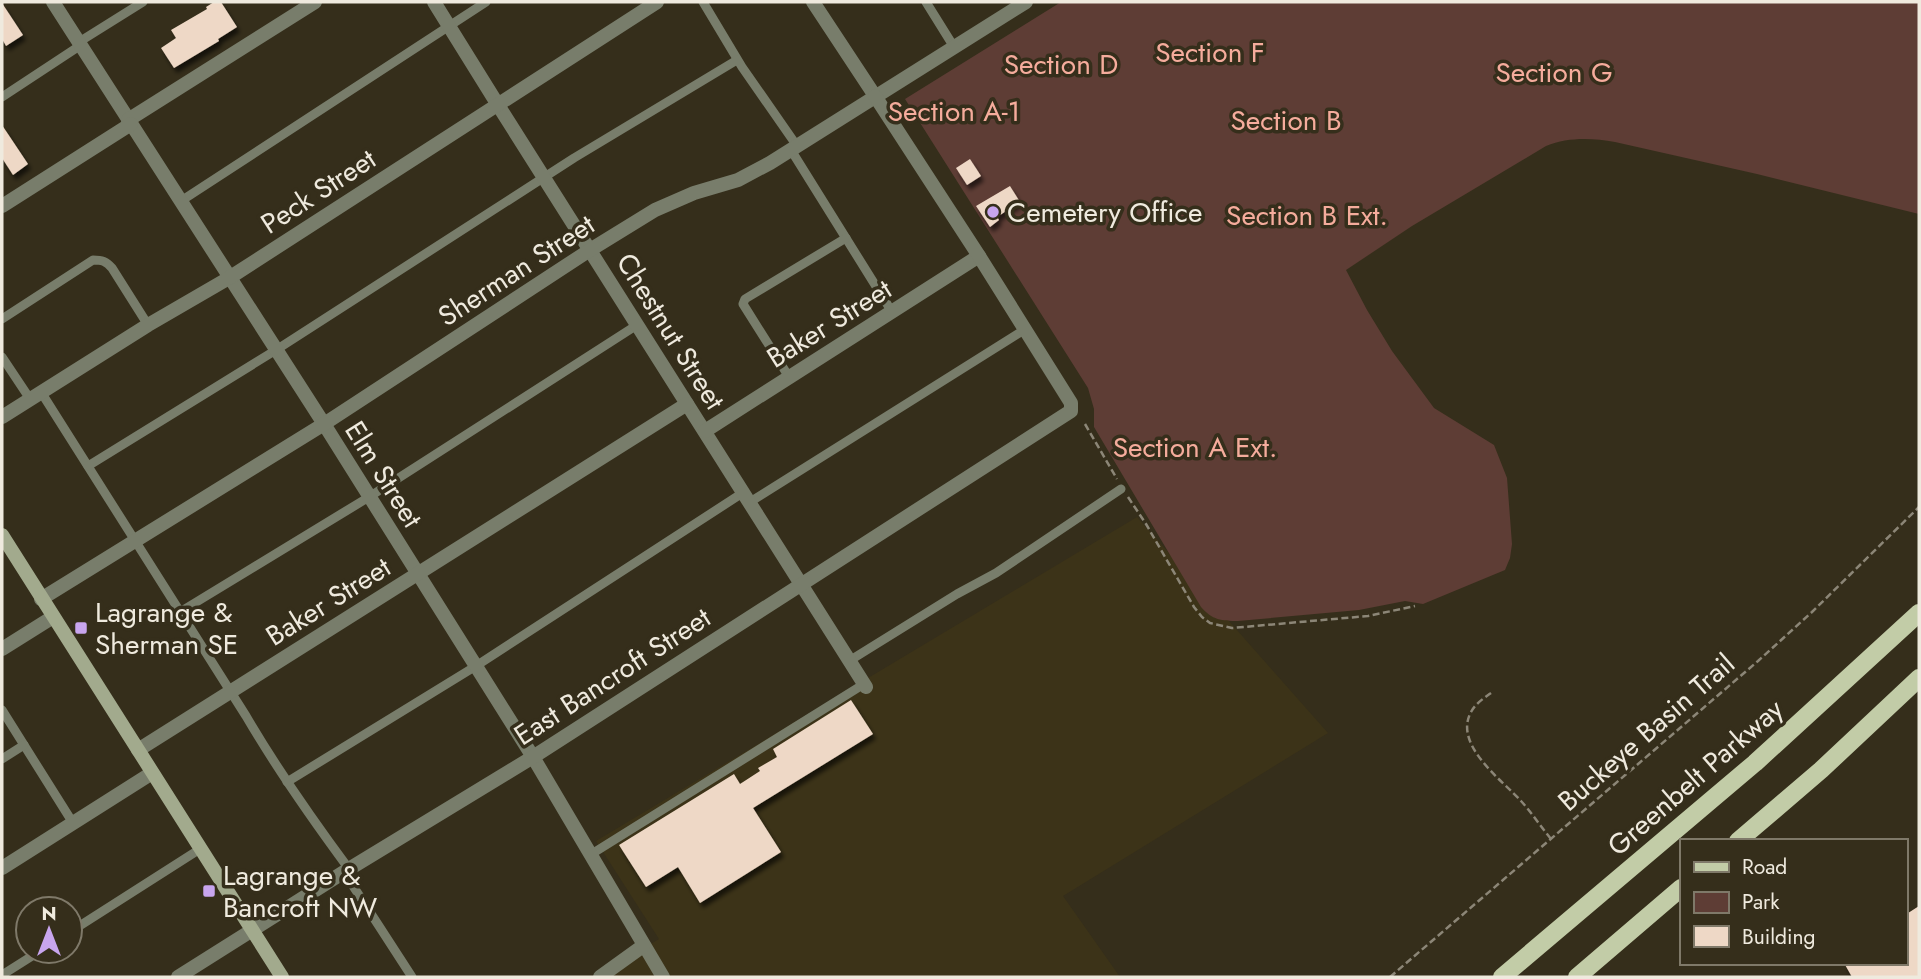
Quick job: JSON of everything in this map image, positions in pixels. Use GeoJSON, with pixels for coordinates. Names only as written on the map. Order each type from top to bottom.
{"type":"FeatureCollection","features":[{"type":"Feature","properties":{"kind":"main road"},"geometry":{"type":"LineString","coordinates":[[2,535],[282,977]]}},
{"type":"Feature","properties":{"kind":"main road","name":"Greenbelt Parkway"},"geometry":{"type":"LineString","coordinates":[[1502,977],[1755,763],[1919,613]]}},
{"type":"Feature","properties":{"kind":"main road"},"geometry":{"type":"LineString","coordinates":[[1740,839],[1821,770],[1919,678]]}},
{"type":"Feature","properties":{"kind":"main road"},"geometry":{"type":"LineString","coordinates":[[1577,977],[1680,889]]}},
{"type":"Feature","properties":{"kind":"street","name":"Elm Street"},"geometry":{"type":"LineString","coordinates":[[53,2],[324,424],[533,757],[663,977]]}},
{"type":"Feature","properties":{"kind":"street"},"geometry":{"type":"LineString","coordinates":[[2,206],[315,2]]}},
{"type":"Feature","properties":{"kind":"street","name":"Chestnut Street"},"geometry":{"type":"LineString","coordinates":[[434,2],[865,686]]}},
{"type":"Feature","properties":{"kind":"street","name":"Peck Street"},"geometry":{"type":"LineString","coordinates":[[2,416],[229,278],[657,2]]}},
{"type":"Feature","properties":{"kind":"street"},"geometry":{"type":"LineString","coordinates":[[813,2],[979,256],[1024,330]]}},
{"type":"Feature","properties":{"kind":"street","name":"Sherman Street"},"geometry":{"type":"LineString","coordinates":[[41,599],[324,424],[655,210],[694,192],[738,180],[770,163],[1026,2]]}},
{"type":"Feature","properties":{"kind":"street","name":"Baker Street"},"geometry":{"type":"LineString","coordinates":[[705,430],[979,256]]}},
{"type":"Feature","properties":{"kind":"street","name":"East Bancroft Street"},"geometry":{"type":"LineString","coordinates":[[178,977],[533,757],[1071,411],[1071,403],[1024,330]]}},
{"type":"Feature","properties":{"kind":"street","name":"Baker Street"},"geometry":{"type":"LineString","coordinates":[[138,750],[687,404]]}},
{"type":"Feature","properties":{"kind":"street"},"geometry":{"type":"LineString","coordinates":[[2,649],[53,617]]}},
{"type":"Feature","properties":{"kind":"street"},"geometry":{"type":"LineString","coordinates":[[2,868],[152,773]]}},
{"type":"Feature","properties":{"kind":"street"},"geometry":{"type":"LineString","coordinates":[[600,977],[643,946]]}},
{"type":"Feature","properties":{"kind":"lane"},"geometry":{"type":"LineString","coordinates":[[2,97],[143,2]]}},
{"type":"Feature","properties":{"kind":"lane"},"geometry":{"type":"LineString","coordinates":[[181,201],[486,2]]}},
{"type":"Feature","properties":{"kind":"lane"},"geometry":{"type":"LineString","coordinates":[[703,2],[892,312]]}},
{"type":"Feature","properties":{"kind":"lane"},"geometry":{"type":"LineString","coordinates":[[926,2],[954,47]]}},
{"type":"Feature","properties":{"kind":"lane"},"geometry":{"type":"LineString","coordinates":[[88,466],[276,350],[586,151],[737,60]]}},
{"type":"Feature","properties":{"kind":"lane"},"geometry":{"type":"LineString","coordinates":[[789,377],[743,304],[746,299],[846,238]]}},
{"type":"Feature","properties":{"kind":"lane"},"geometry":{"type":"LineString","coordinates":[[2,319],[93,260],[100,260],[107,262],[112,268],[148,325]]}},
{"type":"Feature","properties":{"kind":"lane"},"geometry":{"type":"LineString","coordinates":[[180,612],[369,496],[637,324]]}},
{"type":"Feature","properties":{"kind":"lane"},"geometry":{"type":"LineString","coordinates":[[287,782],[747,497],[1024,330]]}},
{"type":"Feature","properties":{"kind":"lane"},"geometry":{"type":"LineString","coordinates":[[2,357],[88,466],[287,782],[347,870],[412,977]]}},
{"type":"Feature","properties":{"kind":"lane"},"geometry":{"type":"LineString","coordinates":[[849,660],[996,573],[1123,490]]}},
{"type":"Feature","properties":{"kind":"lane"},"geometry":{"type":"LineString","coordinates":[[590,855],[865,686]]}},
{"type":"Feature","properties":{"kind":"lane"},"geometry":{"type":"LineString","coordinates":[[2,710],[73,823]]}},
{"type":"Feature","properties":{"kind":"lane"},"geometry":{"type":"LineString","coordinates":[[2,759],[24,745]]}},
{"type":"Feature","properties":{"kind":"lane"},"geometry":{"type":"LineString","coordinates":[[84,923],[200,849]]}},
{"type":"Feature","properties":{"kind":"lane"},"geometry":{"type":"LineString","coordinates":[[2,975],[18,965]]}},
{"type":"Feature","properties":{"kind":"path"},"geometry":{"type":"LineString","coordinates":[[1086,425],[1194,607],[1210,623],[1232,628],[1368,615],[1415,606]]}},
{"type":"Feature","properties":{"kind":"path","name":"Buckeye Basin Trail"},"geometry":{"type":"LineString","coordinates":[[1390,977],[1794,628],[1919,507]]}},
{"type":"Feature","properties":{"kind":"path"},"geometry":{"type":"LineString","coordinates":[[1491,693],[1471,712],[1469,739],[1477,756],[1523,802],[1551,839]]}},
{"type":"Feature","properties":{"kind":"shaded area"},"geometry":{"type":"Polygon","coordinates":[[[1137,517],[1328,733],[1063,896],[1120,977],[597,977],[659,939],[596,841],[1137,517]]]}},
{"type":"Feature","properties":{"kind":"green space"},"geometry":{"type":"Polygon","coordinates":[[[1061,2],[1919,2],[1919,214],[1615,142],[1580,139],[1546,146],[1412,226],[1346,270],[1392,351],[1434,408],[1494,445],[1507,478],[1512,544],[1505,570],[1423,604],[1405,601],[1359,610],[1238,621],[1222,620],[1209,615],[1201,607],[1094,427],[1094,409],[1088,388],[905,99],[1061,2]]]}},
{"type":"Feature","properties":{"kind":"building"},"geometry":{"type":"Polygon","coordinates":[[[214,2],[221,2],[237,27],[174,68],[161,48],[176,38],[171,30],[214,2]]]}},
{"type":"Feature","properties":{"kind":"building"},"geometry":{"type":"Polygon","coordinates":[[[2,3],[23,35],[6,46],[2,39],[2,3]]]}},
{"type":"Feature","properties":{"kind":"building"},"geometry":{"type":"Polygon","coordinates":[[[2,125],[28,164],[13,175],[2,158],[2,125]]]}},
{"type":"Feature","properties":{"kind":"building"},"geometry":{"type":"Polygon","coordinates":[[[970,159],[981,176],[967,185],[956,168],[970,159]]]}},
{"type":"Feature","properties":{"kind":"building","name":"Cemetery Office"},"geometry":{"type":"Polygon","coordinates":[[[1010,186],[1020,202],[997,217],[999,220],[990,227],[976,206],[1010,186]]]}},
{"type":"Feature","properties":{"kind":"building"},"geometry":{"type":"Polygon","coordinates":[[[851,700],[873,734],[753,808],[781,852],[700,903],[678,867],[646,887],[619,845],[734,774],[740,784],[760,771],[758,768],[777,757],[773,749],[851,700]]]}},
{"type":"Feature","properties":{"kind":"building"},"geometry":{"type":"Polygon","coordinates":[[[1919,906],[1919,977],[1852,977],[1845,965],[1907,965],[1907,914],[1919,906]]]}},
{"type":"Feature","properties":{"kind":"place","name":"Cemetery Office"},"geometry":{"type":"Point","coordinates":[993,212]}},
{"type":"Feature","properties":{"kind":"place","name":"Lagrange & Sherman SE"},"geometry":{"type":"Point","coordinates":[81,628]}},
{"type":"Feature","properties":{"kind":"place","name":"Lagrange & Bancroft NW"},"geometry":{"type":"Point","coordinates":[209,891]}},
{"type":"Feature","properties":{"kind":"park label","name":"Section F"},"geometry":{"type":"Point","coordinates":[1210,52]}},
{"type":"Feature","properties":{"kind":"park label","name":"Section D"},"geometry":{"type":"Point","coordinates":[1061,64]}},
{"type":"Feature","properties":{"kind":"park label","name":"Section G"},"geometry":{"type":"Point","coordinates":[1554,72]}},
{"type":"Feature","properties":{"kind":"park label","name":"Section A-1"},"geometry":{"type":"Point","coordinates":[954,111]}},
{"type":"Feature","properties":{"kind":"park label","name":"Section B"},"geometry":{"type":"Point","coordinates":[1286,120]}},
{"type":"Feature","properties":{"kind":"park label","name":"Section B Ext."},"geometry":{"type":"Point","coordinates":[1307,215]}},
{"type":"Feature","properties":{"kind":"park label","name":"Section A Ext."},"geometry":{"type":"Point","coordinates":[1195,447]}}]}
